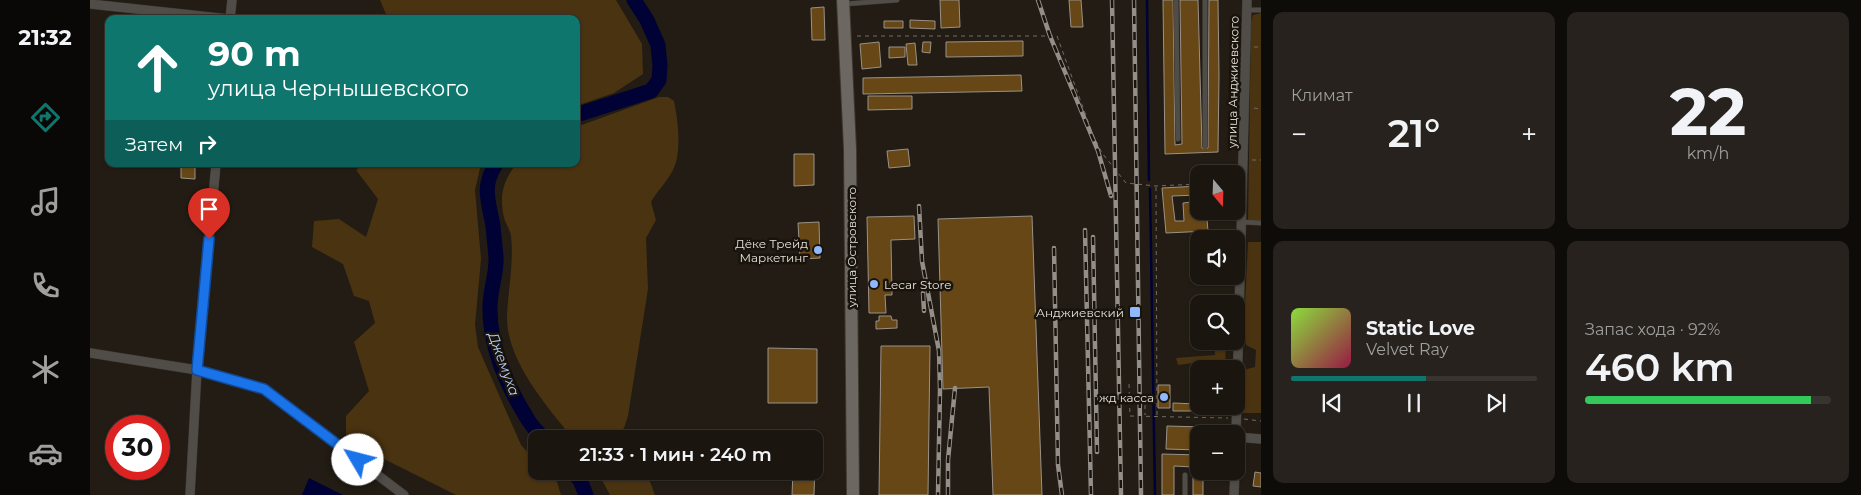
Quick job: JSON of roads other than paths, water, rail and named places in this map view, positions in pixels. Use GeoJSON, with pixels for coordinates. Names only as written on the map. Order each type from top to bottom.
{"type":"FeatureCollection","features":[{"type":"Feature","properties":{"kind":"street"},"geometry":{"type":"LineString","coordinates":[[230,15],[232,0]]}},
{"type":"Feature","properties":{"kind":"street","name":"улица Анджиевского"},"geometry":{"type":"LineString","coordinates":[[1236,425],[1248,0]]}},
{"type":"Feature","properties":{"kind":"street","name":"улица Островского"},"geometry":{"type":"LineString","coordinates":[[843,2],[850,150],[853,495]]}},
{"type":"Feature","properties":{"kind":"street"},"geometry":{"type":"LineString","coordinates":[[90,4],[192,15]]}},
{"type":"Feature","properties":{"kind":"street"},"geometry":{"type":"LineString","coordinates":[[190,495],[197,370],[216,167]]}},
{"type":"Feature","properties":{"kind":"street"},"geometry":{"type":"LineString","coordinates":[[90,352],[197,370],[264,389],[404,495]]}},
{"type":"Feature","properties":{"kind":"street"},"geometry":{"type":"LineString","coordinates":[[1245,436],[1261,439]]}},
{"type":"Feature","properties":{"kind":"street"},"geometry":{"type":"LineString","coordinates":[[1234,495],[1235,480]]}},
{"type":"Feature","properties":{"kind":"lane"},"geometry":{"type":"LineString","coordinates":[[843,2],[897,0]]}},
{"type":"Feature","properties":{"kind":"lane"},"geometry":{"type":"LineString","coordinates":[[1176,0],[1178,139]]}},
{"type":"Feature","properties":{"kind":"lane"},"geometry":{"type":"LineString","coordinates":[[1205,0],[1205,146]]}},
{"type":"Feature","properties":{"kind":"lane"},"geometry":{"type":"LineString","coordinates":[[1247,10],[1261,10]]}},
{"type":"Feature","properties":{"kind":"lane"},"geometry":{"type":"LineString","coordinates":[[1242,222],[1261,223]]}},
{"type":"Feature","properties":{"kind":"lane"},"geometry":{"type":"LineString","coordinates":[[1185,475],[1185,495]]}},
{"type":"Feature","properties":{"kind":"waterway","name":"Джемуха"},"geometry":{"type":"LineString","coordinates":[[580,114],[651,91],[659,80],[658,45],[647,20],[634,0]]}},
{"type":"Feature","properties":{"kind":"waterway"},"geometry":{"type":"LineString","coordinates":[[1147,0],[1149,180]]}},
{"type":"Feature","properties":{"kind":"waterway","name":"Джемуха"},"geometry":{"type":"LineString","coordinates":[[494,167],[487,187],[496,257],[491,294],[490,321],[496,350],[506,379],[529,421],[536,430]]}},
{"type":"Feature","properties":{"kind":"waterway"},"geometry":{"type":"LineString","coordinates":[[1150,189],[1155,495]]}},
{"type":"Feature","properties":{"kind":"waterway","name":"Джемуха"},"geometry":{"type":"LineString","coordinates":[[580,480],[586,495]]}},
{"type":"Feature","properties":{"kind":"railway"},"geometry":{"type":"LineString","coordinates":[[1038,0],[1050,36],[1098,151],[1111,196]]}},
{"type":"Feature","properties":{"kind":"railway"},"geometry":{"type":"LineString","coordinates":[[1112,0],[1121,495]]}},
{"type":"Feature","properties":{"kind":"railway"},"geometry":{"type":"LineString","coordinates":[[1134,0],[1141,495]]}},
{"type":"Feature","properties":{"kind":"railway"},"geometry":{"type":"LineString","coordinates":[[919,206],[922,261],[939,351],[938,495]]}},
{"type":"Feature","properties":{"kind":"railway"},"geometry":{"type":"LineString","coordinates":[[1085,230],[1091,495]]}},
{"type":"Feature","properties":{"kind":"railway"},"geometry":{"type":"LineString","coordinates":[[1093,237],[1097,452]]}},
{"type":"Feature","properties":{"kind":"railway"},"geometry":{"type":"LineString","coordinates":[[1054,248],[1058,465],[1062,495]]}},
{"type":"Feature","properties":{"kind":"railway"},"geometry":{"type":"LineString","coordinates":[[923,293],[924,311]]}},
{"type":"Feature","properties":{"kind":"railway"},"geometry":{"type":"LineString","coordinates":[[948,495],[948,460],[955,388]]}},
{"type":"Feature","properties":{"kind":"place","name":"Дёке Трейд Маркетинг"},"geometry":{"type":"Point","coordinates":[818,250]}},
{"type":"Feature","properties":{"kind":"place","name":"Lecar Store"},"geometry":{"type":"Point","coordinates":[874,284]}},
{"type":"Feature","properties":{"kind":"place","name":"Анджиевский"},"geometry":{"type":"Point","coordinates":[1135,312]}},
{"type":"Feature","properties":{"kind":"place","name":"жд касса"},"geometry":{"type":"Point","coordinates":[1164,397]}}]}
